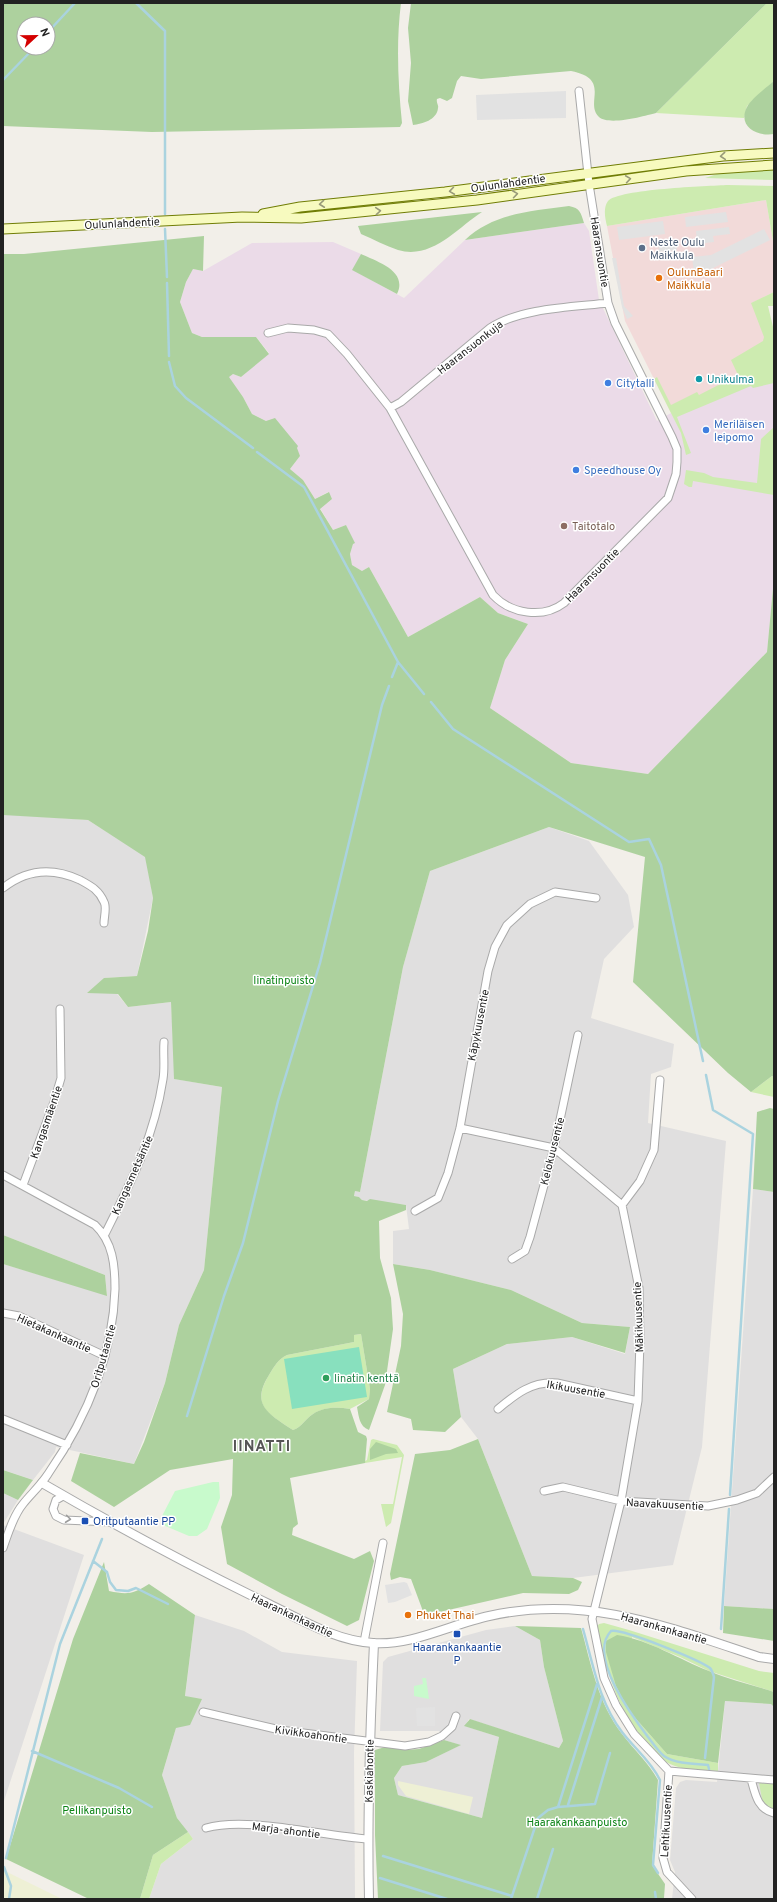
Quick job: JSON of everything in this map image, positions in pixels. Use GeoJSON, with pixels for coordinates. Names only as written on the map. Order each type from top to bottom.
{"type":"FeatureCollection","features":[{"type":"Feature","properties":{"kind":"main road","name":"Oulunlahdentie"},"geometry":{"type":"LineString","coordinates":[[242,217],[300,207],[445,192],[587,172],[723,156],[774,153]]}},
{"type":"Feature","properties":{"kind":"main road","name":"Oulunlahdentie"},"geometry":{"type":"LineString","coordinates":[[3,229],[242,217],[301,218],[401,209],[686,171],[774,165]]}},
{"type":"Feature","properties":{"kind":"street","name":"Haaransuontie"},"geometry":{"type":"LineString","coordinates":[[268,333],[288,328],[303,328],[328,334],[347,354],[390,408],[493,595],[500,602],[522,611],[536,614],[551,611],[564,603],[668,498],[676,474],[677,449],[614,323],[608,303],[587,172],[579,91]]}},
{"type":"Feature","properties":{"kind":"street","name":"Haaransuonkuja"},"geometry":{"type":"LineString","coordinates":[[390,408],[401,402],[490,328],[506,319],[541,312],[608,303]]}},
{"type":"Feature","properties":{"kind":"street"},"geometry":{"type":"LineString","coordinates":[[3,888],[15,879],[36,873],[51,871],[68,874],[95,888],[105,903],[104,923]]}},
{"type":"Feature","properties":{"kind":"street","name":"Käpykuusentie"},"geometry":{"type":"LineString","coordinates":[[415,1211],[438,1198],[448,1173],[460,1128],[488,971],[495,947],[507,924],[530,904],[555,892],[596,898]]}},
{"type":"Feature","properties":{"kind":"street","name":"Kangasmäentie"},"geometry":{"type":"LineString","coordinates":[[23,1185],[54,1102],[61,1078],[60,1009]]}},
{"type":"Feature","properties":{"kind":"street","name":"Kelokuusentie"},"geometry":{"type":"LineString","coordinates":[[512,1259],[525,1251],[554,1148],[578,1036]]}},
{"type":"Feature","properties":{"kind":"street","name":"Kangasmetsäntie"},"geometry":{"type":"LineString","coordinates":[[105,1234],[136,1171],[150,1135],[163,1078],[164,1042]]}},
{"type":"Feature","properties":{"kind":"street"},"geometry":{"type":"LineString","coordinates":[[460,1128],[554,1148],[622,1205],[640,1181],[654,1150],[660,1080]]}},
{"type":"Feature","properties":{"kind":"street"},"geometry":{"type":"LineString","coordinates":[[3,1175],[95,1226],[105,1234]]}},
{"type":"Feature","properties":{"kind":"street","name":"Mäkikuusentie"},"geometry":{"type":"LineString","coordinates":[[594,1611],[621,1502],[638,1401],[640,1342],[639,1288],[622,1205]]}},
{"type":"Feature","properties":{"kind":"street","name":"Oritputaantie"},"geometry":{"type":"LineString","coordinates":[[3,1548],[8,1532],[22,1505],[42,1483],[67,1445],[91,1398],[105,1356],[114,1316],[115,1278],[112,1253],[105,1234]]}},
{"type":"Feature","properties":{"kind":"street","name":"Hietakankaantie"},"geometry":{"type":"LineString","coordinates":[[3,1313],[19,1316],[105,1356]]}},
{"type":"Feature","properties":{"kind":"street","name":"Ikikuusentie"},"geometry":{"type":"LineString","coordinates":[[498,1409],[515,1395],[544,1382],[557,1383],[638,1401]]}},
{"type":"Feature","properties":{"kind":"street"},"geometry":{"type":"LineString","coordinates":[[3,1419],[67,1445]]}},
{"type":"Feature","properties":{"kind":"street","name":"Naavakuusentie"},"geometry":{"type":"LineString","coordinates":[[544,1491],[563,1487],[621,1502],[708,1506],[737,1500],[757,1493],[774,1477]]}},
{"type":"Feature","properties":{"kind":"street","name":"Haarankankaantie"},"geometry":{"type":"LineString","coordinates":[[42,1483],[63,1496],[210,1576],[327,1632],[364,1642],[394,1642],[489,1616],[542,1608],[594,1611],[634,1617],[759,1657],[774,1659]]}},
{"type":"Feature","properties":{"kind":"street"},"geometry":{"type":"LineString","coordinates":[[63,1496],[56,1500],[53,1510],[56,1516],[64,1520],[110,1522]]}},
{"type":"Feature","properties":{"kind":"street"},"geometry":{"type":"LineString","coordinates":[[364,1642],[383,1543]]}},
{"type":"Feature","properties":{"kind":"street","name":"Lehtikuusentie"},"geometry":{"type":"LineString","coordinates":[[594,1611],[592,1619],[604,1678],[616,1705],[634,1734],[669,1771],[663,1858],[667,1872],[692,1899]]}},
{"type":"Feature","properties":{"kind":"street","name":"Kaskiahontie"},"geometry":{"type":"LineString","coordinates":[[369,1899],[369,1742],[374,1643]]}},
{"type":"Feature","properties":{"kind":"street","name":"Kivikkoahontie"},"geometry":{"type":"LineString","coordinates":[[203,1712],[259,1726],[405,1746],[429,1742],[447,1733],[452,1727],[456,1716]]}},
{"type":"Feature","properties":{"kind":"street"},"geometry":{"type":"LineString","coordinates":[[669,1771],[774,1780]]}},
{"type":"Feature","properties":{"kind":"street"},"geometry":{"type":"LineString","coordinates":[[752,1778],[756,1795],[762,1807],[774,1813]]}},
{"type":"Feature","properties":{"kind":"street","name":"Marja-ahontie"},"geometry":{"type":"LineString","coordinates":[[206,1828],[220,1824],[261,1826],[368,1839]]}},
{"type":"Feature","properties":{"kind":"shaded area"},"geometry":{"type":"Polygon","coordinates":[[[566,91],[566,118],[477,120],[476,95],[566,91]]]}},
{"type":"Feature","properties":{"kind":"shaded area"},"geometry":{"type":"Polygon","coordinates":[[[766,200],[774,247],[774,292],[752,303],[774,349],[774,370],[671,413],[625,321],[607,226],[766,200]]]}},
{"type":"Feature","properties":{"kind":"shaded area"},"geometry":{"type":"Polygon","coordinates":[[[726,212],[728,222],[686,227],[685,217],[726,212]]]}},
{"type":"Feature","properties":{"kind":"shaded area"},"geometry":{"type":"Polygon","coordinates":[[[663,221],[665,234],[619,240],[617,227],[663,221]]]}},
{"type":"Feature","properties":{"kind":"shaded area"},"geometry":{"type":"Polygon","coordinates":[[[584,223],[589,231],[599,300],[657,421],[671,413],[774,370],[774,578],[767,652],[648,774],[571,763],[490,708],[505,660],[528,624],[498,613],[480,597],[408,637],[369,567],[362,571],[352,565],[350,554],[353,544],[346,525],[333,530],[320,508],[332,499],[328,492],[315,499],[303,480],[290,469],[300,456],[266,421],[252,414],[243,397],[228,377],[233,374],[241,377],[269,353],[256,337],[202,337],[192,333],[180,302],[186,282],[193,269],[203,271],[252,243],[333,242],[361,254],[353,270],[404,298],[465,240],[584,223]]]}},
{"type":"Feature","properties":{"kind":"shaded area"},"geometry":{"type":"Polygon","coordinates":[[[729,227],[730,234],[713,236],[714,242],[697,244],[696,231],[729,227]]]}},
{"type":"Feature","properties":{"kind":"shaded area"},"geometry":{"type":"Polygon","coordinates":[[[764,229],[770,240],[711,269],[694,272],[692,257],[711,255],[764,229]]]}},
{"type":"Feature","properties":{"kind":"shaded area"},"geometry":{"type":"Polygon","coordinates":[[[676,241],[677,250],[659,252],[658,243],[676,241]]]}},
{"type":"Feature","properties":{"kind":"shaded area"},"geometry":{"type":"Polygon","coordinates":[[[612,258],[616,258],[624,306],[633,316],[627,319],[622,307],[612,258]]]}},
{"type":"Feature","properties":{"kind":"shaded area"},"geometry":{"type":"Polygon","coordinates":[[[3,814],[88,820],[146,857],[153,898],[137,976],[104,978],[128,1007],[171,1002],[175,1079],[222,1087],[204,1270],[179,1325],[165,1383],[134,1464],[56,1447],[55,1452],[33,1480],[3,1470],[3,1264],[107,1295],[105,1275],[3,1235],[3,814]]]}},
{"type":"Feature","properties":{"kind":"shaded area"},"geometry":{"type":"Polygon","coordinates":[[[549,827],[589,841],[628,895],[634,927],[604,959],[591,1018],[674,1044],[671,1067],[651,1074],[648,1123],[726,1141],[702,1447],[673,1565],[573,1578],[532,1576],[478,1439],[461,1417],[453,1369],[507,1344],[572,1337],[625,1354],[630,1327],[582,1323],[511,1290],[430,1270],[393,1264],[393,1231],[409,1229],[406,1205],[362,1200],[359,1197],[354,1196],[355,1191],[360,1192],[403,967],[430,871],[549,827]]]}},
{"type":"Feature","properties":{"kind":"shaded area"},"geometry":{"type":"Polygon","coordinates":[[[753,1189],[774,1192],[774,1609],[724,1606],[753,1189]]]}},
{"type":"Feature","properties":{"kind":"shaded area"},"geometry":{"type":"Polygon","coordinates":[[[3,1493],[18,1500],[3,1524],[3,1493]]]}},
{"type":"Feature","properties":{"kind":"shaded area"},"geometry":{"type":"Polygon","coordinates":[[[3,1525],[84,1555],[3,1804],[3,1525]]]}},
{"type":"Feature","properties":{"kind":"shaded area"},"geometry":{"type":"Polygon","coordinates":[[[404,1582],[407,1583],[412,1595],[395,1602],[388,1603],[385,1585],[404,1582]]]}},
{"type":"Feature","properties":{"kind":"shaded area"},"geometry":{"type":"Polygon","coordinates":[[[195,1615],[244,1631],[282,1652],[357,1661],[354,1753],[355,1899],[149,1899],[161,1864],[193,1839],[177,1818],[162,1775],[176,1728],[201,1699],[185,1697],[195,1615]]]}},
{"type":"Feature","properties":{"kind":"shaded area"},"geometry":{"type":"Polygon","coordinates":[[[515,1626],[540,1640],[544,1667],[563,1741],[559,1748],[469,1719],[465,1726],[499,1737],[482,1818],[398,1795],[394,1778],[402,1766],[426,1762],[460,1745],[444,1740],[439,1731],[380,1731],[383,1662],[388,1657],[486,1630],[515,1626]]]}},
{"type":"Feature","properties":{"kind":"shaded area"},"geometry":{"type":"Polygon","coordinates":[[[725,1701],[771,1704],[774,1707],[774,1899],[672,1899],[675,1872],[670,1860],[676,1788],[680,1782],[686,1780],[717,1782],[725,1701]]]}},
{"type":"Feature","properties":{"kind":"shaded area"},"geometry":{"type":"Polygon","coordinates":[[[435,1707],[435,1726],[417,1726],[416,1708],[435,1707]]]}},
{"type":"Feature","properties":{"kind":"green space"},"geometry":{"type":"Polygon","coordinates":[[[3,3],[401,3],[398,48],[402,123],[400,127],[152,132],[3,126],[3,3]]]}},
{"type":"Feature","properties":{"kind":"green space"},"geometry":{"type":"Polygon","coordinates":[[[411,3],[767,3],[656,113],[627,120],[604,120],[599,117],[595,111],[595,92],[594,85],[591,80],[583,75],[571,71],[481,79],[461,76],[457,81],[452,98],[447,101],[440,98],[437,99],[438,107],[435,116],[421,124],[413,125],[408,101],[411,63],[408,28],[411,3]]]}},
{"type":"Feature","properties":{"kind":"green space"},"geometry":{"type":"Polygon","coordinates":[[[767,3],[774,3],[774,81],[747,106],[744,118],[656,113],[767,3]]]}},
{"type":"Feature","properties":{"kind":"green space"},"geometry":{"type":"Polygon","coordinates":[[[774,81],[774,134],[761,134],[750,129],[745,120],[745,114],[747,107],[752,100],[774,81]]]}},
{"type":"Feature","properties":{"kind":"green space"},"geometry":{"type":"Polygon","coordinates":[[[774,169],[774,180],[705,178],[720,173],[774,169]]]}},
{"type":"Feature","properties":{"kind":"green space"},"geometry":{"type":"Polygon","coordinates":[[[728,185],[774,186],[774,247],[766,200],[607,226],[605,207],[608,201],[615,197],[646,191],[684,187],[728,185]]]}},
{"type":"Feature","properties":{"kind":"green space"},"geometry":{"type":"Polygon","coordinates":[[[569,206],[576,208],[580,212],[584,223],[465,240],[476,231],[500,219],[527,212],[569,206]]]}},
{"type":"Feature","properties":{"kind":"green space"},"geometry":{"type":"Polygon","coordinates":[[[482,212],[443,241],[422,251],[410,252],[398,250],[361,234],[358,226],[482,212]]]}},
{"type":"Feature","properties":{"kind":"green space","name":"Iinatinpuisto"},"geometry":{"type":"Polygon","coordinates":[[[204,236],[203,271],[193,269],[186,282],[180,302],[192,333],[202,337],[256,337],[269,354],[241,377],[233,374],[229,377],[243,397],[252,414],[266,421],[275,418],[298,446],[297,448],[300,456],[290,469],[303,480],[315,499],[329,492],[332,499],[320,509],[333,530],[346,525],[355,543],[353,544],[350,554],[352,565],[362,571],[369,567],[408,637],[480,597],[498,613],[528,624],[505,660],[490,708],[571,763],[648,774],[767,652],[774,578],[774,1077],[772,1076],[751,1092],[728,1073],[633,982],[645,857],[549,827],[430,871],[403,967],[360,1192],[355,1191],[354,1196],[367,1201],[370,1199],[406,1205],[406,1210],[379,1221],[380,1258],[391,1298],[393,1329],[385,1385],[369,1430],[361,1424],[357,1407],[369,1399],[370,1389],[361,1334],[354,1335],[354,1342],[287,1355],[276,1364],[264,1385],[261,1394],[265,1408],[276,1419],[293,1430],[317,1412],[331,1408],[340,1408],[350,1409],[358,1432],[366,1436],[365,1463],[290,1478],[298,1524],[293,1528],[292,1535],[354,1559],[370,1551],[374,1561],[359,1620],[347,1626],[282,1594],[227,1564],[221,1527],[232,1495],[233,1459],[170,1470],[114,1507],[71,1481],[80,1453],[134,1464],[144,1442],[165,1383],[179,1325],[204,1270],[222,1087],[174,1079],[171,1002],[128,1007],[118,994],[87,993],[104,978],[137,976],[148,931],[153,898],[145,857],[88,820],[3,815],[3,254],[24,254],[204,236]]]}},
{"type":"Feature","properties":{"kind":"green space"},"geometry":{"type":"Polygon","coordinates":[[[361,254],[383,264],[395,273],[399,286],[397,294],[352,270],[361,254]]]}},
{"type":"Feature","properties":{"kind":"green space"},"geometry":{"type":"Polygon","coordinates":[[[774,292],[774,306],[768,306],[774,331],[774,383],[753,388],[751,386],[677,417],[691,453],[686,455],[681,433],[654,379],[657,377],[671,405],[697,392],[699,395],[738,375],[731,360],[763,341],[764,337],[751,303],[774,292]]]}},
{"type":"Feature","properties":{"kind":"green space"},"geometry":{"type":"Polygon","coordinates":[[[774,427],[774,495],[693,481],[692,487],[684,484],[686,470],[704,473],[713,477],[757,483],[761,439],[774,427]]]}},
{"type":"Feature","properties":{"kind":"green space"},"geometry":{"type":"Polygon","coordinates":[[[772,1076],[774,1077],[774,1097],[751,1092],[772,1076]]]}},
{"type":"Feature","properties":{"kind":"green space"},"geometry":{"type":"Polygon","coordinates":[[[770,1108],[774,1109],[774,1192],[753,1189],[757,1112],[770,1108]]]}},
{"type":"Feature","properties":{"kind":"green space"},"geometry":{"type":"Polygon","coordinates":[[[3,1235],[105,1275],[107,1296],[3,1264],[3,1235]]]}},
{"type":"Feature","properties":{"kind":"green space"},"geometry":{"type":"Polygon","coordinates":[[[393,1264],[430,1270],[511,1290],[582,1323],[630,1327],[625,1353],[572,1337],[507,1344],[453,1369],[461,1417],[445,1432],[413,1430],[411,1419],[387,1412],[401,1346],[403,1314],[393,1264]]]}},
{"type":"Feature","properties":{"kind":"green space"},"geometry":{"type":"Polygon","coordinates":[[[361,1334],[370,1389],[369,1399],[350,1409],[331,1408],[322,1410],[310,1416],[299,1427],[293,1430],[276,1419],[265,1408],[262,1402],[261,1394],[269,1375],[281,1359],[287,1355],[354,1342],[354,1335],[361,1334]]]}},
{"type":"Feature","properties":{"kind":"green space","name":"Iinatin kenttä"},"geometry":{"type":"Polygon","coordinates":[[[359,1347],[367,1397],[292,1409],[284,1359],[359,1347]]]}},
{"type":"Feature","properties":{"kind":"green space"},"geometry":{"type":"Polygon","coordinates":[[[373,1439],[397,1445],[404,1455],[391,1523],[386,1527],[381,1504],[393,1504],[402,1457],[365,1463],[371,1440],[373,1439]]]}},
{"type":"Feature","properties":{"kind":"green space"},"geometry":{"type":"Polygon","coordinates":[[[478,1439],[532,1576],[573,1578],[582,1582],[578,1590],[569,1594],[523,1593],[435,1613],[424,1614],[411,1579],[400,1577],[391,1580],[390,1574],[415,1454],[450,1450],[478,1439]]]}},
{"type":"Feature","properties":{"kind":"green space"},"geometry":{"type":"Polygon","coordinates":[[[376,1442],[396,1449],[398,1453],[386,1454],[370,1460],[370,1449],[376,1442]]]}},
{"type":"Feature","properties":{"kind":"green space"},"geometry":{"type":"Polygon","coordinates":[[[3,1470],[33,1480],[18,1500],[3,1493],[3,1470]]]}},
{"type":"Feature","properties":{"kind":"green space"},"geometry":{"type":"Polygon","coordinates":[[[213,1482],[219,1482],[220,1498],[207,1529],[197,1536],[189,1536],[163,1525],[162,1516],[175,1491],[213,1482]]]}},
{"type":"Feature","properties":{"kind":"green space","name":"Pellikanpuisto"},"geometry":{"type":"Polygon","coordinates":[[[104,1562],[109,1591],[130,1593],[149,1584],[195,1615],[185,1696],[202,1699],[190,1725],[176,1728],[162,1775],[177,1818],[188,1832],[153,1855],[140,1899],[89,1899],[6,1859],[73,1639],[104,1562]]]}},
{"type":"Feature","properties":{"kind":"green space"},"geometry":{"type":"Polygon","coordinates":[[[724,1606],[774,1609],[774,1641],[723,1633],[724,1606]]]}},
{"type":"Feature","properties":{"kind":"green space"},"geometry":{"type":"Polygon","coordinates":[[[604,1623],[759,1671],[774,1673],[774,1692],[709,1671],[632,1637],[630,1712],[667,1754],[718,1763],[718,1771],[680,1768],[663,1760],[636,1730],[620,1703],[609,1674],[597,1627],[599,1624],[604,1623]]]}},
{"type":"Feature","properties":{"kind":"green space","name":"Haarakankaanpuisto"},"geometry":{"type":"Polygon","coordinates":[[[515,1626],[581,1628],[596,1683],[607,1709],[622,1734],[658,1780],[652,1865],[665,1884],[664,1898],[672,1899],[378,1899],[375,1835],[375,1750],[385,1747],[405,1750],[419,1749],[444,1740],[461,1745],[426,1762],[402,1766],[394,1778],[398,1795],[482,1818],[499,1737],[464,1726],[470,1719],[559,1748],[563,1741],[544,1667],[540,1640],[515,1626]]]}},
{"type":"Feature","properties":{"kind":"green space"},"geometry":{"type":"Polygon","coordinates":[[[617,1635],[629,1637],[652,1645],[733,1680],[774,1692],[774,1707],[771,1704],[725,1701],[718,1763],[667,1754],[630,1712],[616,1686],[606,1652],[606,1641],[617,1635]]]}},
{"type":"Feature","properties":{"kind":"green space"},"geometry":{"type":"Polygon","coordinates":[[[422,1678],[426,1678],[429,1699],[414,1696],[414,1686],[423,1684],[422,1678]]]}},
{"type":"Feature","properties":{"kind":"green space"},"geometry":{"type":"Polygon","coordinates":[[[398,1781],[473,1797],[469,1814],[406,1796],[398,1785],[398,1781]]]}},
{"type":"Feature","properties":{"kind":"green space"},"geometry":{"type":"Polygon","coordinates":[[[759,1783],[774,1784],[774,1808],[770,1809],[763,1804],[759,1783]]]}},
{"type":"Feature","properties":{"kind":"green space"},"geometry":{"type":"Polygon","coordinates":[[[188,1832],[193,1839],[161,1864],[149,1899],[140,1899],[153,1855],[188,1832]]]}},
{"type":"Feature","properties":{"kind":"green space"},"geometry":{"type":"Polygon","coordinates":[[[3,1870],[62,1899],[3,1899],[3,1870]]]}},
{"type":"Feature","properties":{"kind":"waterway"},"geometry":{"type":"LineString","coordinates":[[56,23],[75,3]]}},
{"type":"Feature","properties":{"kind":"waterway"},"geometry":{"type":"LineString","coordinates":[[136,3],[165,31],[165,214]]}},
{"type":"Feature","properties":{"kind":"waterway"},"geometry":{"type":"LineString","coordinates":[[3,80],[26,56]]}},
{"type":"Feature","properties":{"kind":"waterway"},"geometry":{"type":"LineString","coordinates":[[165,229],[167,277]]}},
{"type":"Feature","properties":{"kind":"waterway"},"geometry":{"type":"LineString","coordinates":[[167,283],[169,356]]}},
{"type":"Feature","properties":{"kind":"waterway"},"geometry":{"type":"LineString","coordinates":[[169,362],[175,386],[186,398],[253,448]]}},
{"type":"Feature","properties":{"kind":"waterway"},"geometry":{"type":"LineString","coordinates":[[257,452],[304,487],[398,662],[392,677]]}},
{"type":"Feature","properties":{"kind":"waterway"},"geometry":{"type":"LineString","coordinates":[[398,662],[424,694]]}},
{"type":"Feature","properties":{"kind":"waterway"},"geometry":{"type":"LineString","coordinates":[[187,1416],[224,1296],[243,1243],[278,1101],[320,963],[382,705],[389,686]]}},
{"type":"Feature","properties":{"kind":"waterway"},"geometry":{"type":"LineString","coordinates":[[431,702],[453,729],[629,842],[649,839],[661,865],[703,1061]]}},
{"type":"Feature","properties":{"kind":"waterway"},"geometry":{"type":"LineString","coordinates":[[706,1075],[713,1110],[753,1134],[730,1495]]}},
{"type":"Feature","properties":{"kind":"waterway"},"geometry":{"type":"LineString","coordinates":[[721,1629],[729,1509]]}},
{"type":"Feature","properties":{"kind":"waterway"},"geometry":{"type":"LineString","coordinates":[[6,1858],[60,1644],[102,1539]]}},
{"type":"Feature","properties":{"kind":"waterway"},"geometry":{"type":"LineString","coordinates":[[93,1561],[107,1572],[110,1582],[116,1590],[128,1591],[136,1588],[168,1604]]}},
{"type":"Feature","properties":{"kind":"waterway"},"geometry":{"type":"LineString","coordinates":[[583,1629],[602,1695],[614,1720],[622,1732],[647,1761],[660,1780],[653,1865],[658,1873]]}},
{"type":"Feature","properties":{"kind":"waterway"},"geometry":{"type":"LineString","coordinates":[[705,1758],[714,1677],[711,1669],[691,1658],[660,1645],[630,1634],[611,1631],[605,1642],[604,1655],[614,1686],[632,1715],[664,1756],[674,1761],[708,1765],[709,1769]]}},
{"type":"Feature","properties":{"kind":"waterway"},"geometry":{"type":"LineString","coordinates":[[511,1899],[538,1818],[548,1810],[558,1807],[597,1684]]}},
{"type":"Feature","properties":{"kind":"waterway"},"geometry":{"type":"LineString","coordinates":[[568,1805],[602,1697]]}},
{"type":"Feature","properties":{"kind":"waterway"},"geometry":{"type":"LineString","coordinates":[[32,1751],[119,1788],[152,1807]]}},
{"type":"Feature","properties":{"kind":"waterway"},"geometry":{"type":"LineString","coordinates":[[558,1807],[595,1804],[610,1753]]}},
{"type":"Feature","properties":{"kind":"waterway"},"geometry":{"type":"LineString","coordinates":[[537,1899],[553,1849]]}},
{"type":"Feature","properties":{"kind":"waterway"},"geometry":{"type":"LineString","coordinates":[[383,1856],[512,1896]]}},
{"type":"Feature","properties":{"kind":"waterway"},"geometry":{"type":"LineString","coordinates":[[4,1867],[11,1886],[9,1899]]}},
{"type":"Feature","properties":{"kind":"waterway"},"geometry":{"type":"LineString","coordinates":[[380,1878],[447,1899]]}},
{"type":"Feature","properties":{"kind":"waterway"},"geometry":{"type":"LineString","coordinates":[[655,1892],[656,1899]]}},
{"type":"Feature","properties":{"kind":"place","name":"Neste Oulu Maikkula"},"geometry":{"type":"Point","coordinates":[642,248]}},
{"type":"Feature","properties":{"kind":"place","name":"OulunBaari Maikkula"},"geometry":{"type":"Point","coordinates":[659,278]}},
{"type":"Feature","properties":{"kind":"place","name":"Unikulma"},"geometry":{"type":"Point","coordinates":[699,379]}},
{"type":"Feature","properties":{"kind":"place","name":"Citytalli"},"geometry":{"type":"Point","coordinates":[608,383]}},
{"type":"Feature","properties":{"kind":"place","name":"Meriläisen leipomo"},"geometry":{"type":"Point","coordinates":[706,430]}},
{"type":"Feature","properties":{"kind":"place","name":"Speedhouse Oy"},"geometry":{"type":"Point","coordinates":[576,470]}},
{"type":"Feature","properties":{"kind":"place","name":"Taitotalo"},"geometry":{"type":"Point","coordinates":[564,526]}},
{"type":"Feature","properties":{"kind":"place","name":"Iinatin kenttä"},"geometry":{"type":"Point","coordinates":[326,1378]}},
{"type":"Feature","properties":{"kind":"place","name":"Oritputaantie PP"},"geometry":{"type":"Point","coordinates":[85,1521]}},
{"type":"Feature","properties":{"kind":"place","name":"Phuket Thai"},"geometry":{"type":"Point","coordinates":[408,1615]}},
{"type":"Feature","properties":{"kind":"place","name":"Haarankankaantie P"},"geometry":{"type":"Point","coordinates":[457,1634]}},
{"type":"Feature","properties":{"kind":"district","name":"IINATTI"},"geometry":{"type":"Point","coordinates":[262,1446]}}]}
